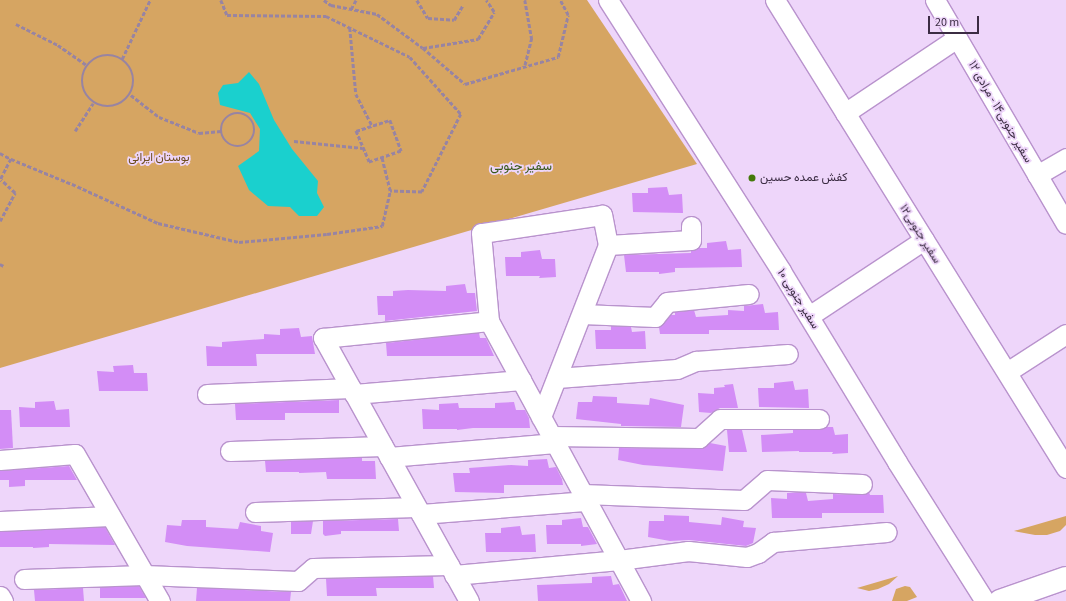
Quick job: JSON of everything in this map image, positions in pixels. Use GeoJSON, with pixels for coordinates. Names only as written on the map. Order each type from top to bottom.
{"type":"FeatureCollection","features":[{"type":"Feature","properties":{"kind":"main road"},"geometry":{"type":"LineString","coordinates":[[1000,601],[1066,578]]}},
{"type":"Feature","properties":{"kind":"street","name":"سفیر جنوبی ۱۰"},"geometry":{"type":"LineString","coordinates":[[608,0],[809,316],[897,462],[985,601]]}},
{"type":"Feature","properties":{"kind":"street","name":"سفیر جنوبی۱۲"},"geometry":{"type":"LineString","coordinates":[[775,0],[1066,468]]}},
{"type":"Feature","properties":{"kind":"street","name":"سفیر جنوبی۱۴ - مرادی ۱۲"},"geometry":{"type":"LineString","coordinates":[[935,0],[1066,224]]}},
{"type":"Feature","properties":{"kind":"street"},"geometry":{"type":"LineString","coordinates":[[845,113],[957,38]]}},
{"type":"Feature","properties":{"kind":"street"},"geometry":{"type":"LineString","coordinates":[[1037,175],[1066,158]]}},
{"type":"Feature","properties":{"kind":"street"},"geometry":{"type":"LineString","coordinates":[[541,417],[608,245],[602,215],[481,233],[489,322],[619,560],[642,601]]}},
{"type":"Feature","properties":{"kind":"street"},"geometry":{"type":"LineString","coordinates":[[608,245],[691,240],[691,226]]}},
{"type":"Feature","properties":{"kind":"street"},"geometry":{"type":"LineString","coordinates":[[809,316],[924,240]]}},
{"type":"Feature","properties":{"kind":"street"},"geometry":{"type":"LineString","coordinates":[[582,314],[655,317],[667,302],[749,294]]}},
{"type":"Feature","properties":{"kind":"street"},"geometry":{"type":"LineString","coordinates":[[469,601],[323,338],[489,322]]}},
{"type":"Feature","properties":{"kind":"street"},"geometry":{"type":"LineString","coordinates":[[1007,372],[1066,334]]}},
{"type":"Feature","properties":{"kind":"street"},"geometry":{"type":"LineString","coordinates":[[557,378],[677,369],[696,361],[788,354]]}},
{"type":"Feature","properties":{"kind":"street"},"geometry":{"type":"LineString","coordinates":[[207,394],[352,391],[521,380]]}},
{"type":"Feature","properties":{"kind":"street"},"geometry":{"type":"LineString","coordinates":[[230,451],[386,452],[553,439],[699,438],[720,419],[819,419]]}},
{"type":"Feature","properties":{"kind":"street"},"geometry":{"type":"LineString","coordinates":[[0,460],[75,454],[160,601]]}},
{"type":"Feature","properties":{"kind":"street"},"geometry":{"type":"LineString","coordinates":[[255,512],[418,510],[585,497],[744,500],[767,480],[862,484]]}},
{"type":"Feature","properties":{"kind":"street"},"geometry":{"type":"LineString","coordinates":[[0,521],[110,516]]}},
{"type":"Feature","properties":{"kind":"street"},"geometry":{"type":"LineString","coordinates":[[24,579],[144,575],[298,581],[313,568],[451,570],[619,560],[688,551],[746,557],[758,554],[773,542],[887,532]]}},
{"type":"Feature","properties":{"kind":"street"},"geometry":{"type":"LineString","coordinates":[[0,596],[3,601]]}},
{"type":"Feature","properties":{"kind":"path"},"geometry":{"type":"LineString","coordinates":[[122,59],[150,0]]}},
{"type":"Feature","properties":{"kind":"path"},"geometry":{"type":"LineString","coordinates":[[221,0],[227,15],[326,16],[410,57],[461,114],[422,192],[390,191]]}},
{"type":"Feature","properties":{"kind":"path"},"geometry":{"type":"LineString","coordinates":[[324,0],[331,5],[377,14],[423,48],[465,84],[558,57],[568,15],[560,0]]}},
{"type":"Feature","properties":{"kind":"path"},"geometry":{"type":"LineString","coordinates":[[351,9],[356,0]]}},
{"type":"Feature","properties":{"kind":"path"},"geometry":{"type":"LineString","coordinates":[[417,0],[428,18],[454,20],[464,5]]}},
{"type":"Feature","properties":{"kind":"path"},"geometry":{"type":"LineString","coordinates":[[423,48],[451,45],[478,39],[494,12],[486,0]]}},
{"type":"Feature","properties":{"kind":"path"},"geometry":{"type":"LineString","coordinates":[[525,0],[532,38],[525,66]]}},
{"type":"Feature","properties":{"kind":"path"},"geometry":{"type":"LineString","coordinates":[[16,24],[58,45],[87,65]]}},
{"type":"Feature","properties":{"kind":"path"},"geometry":{"type":"LineString","coordinates":[[350,28],[356,94],[372,126]]}},
{"type":"Feature","properties":{"kind":"path"},"geometry":{"type":"LineString","coordinates":[[108,55],[122,59],[133,72],[134,80],[131,95],[118,106],[101,106],[93,103],[83,89],[83,73],[87,65],[100,56],[108,55]]}},
{"type":"Feature","properties":{"kind":"path"},"geometry":{"type":"LineString","coordinates":[[131,95],[159,117],[199,133],[221,132]]}},
{"type":"Feature","properties":{"kind":"path"},"geometry":{"type":"LineString","coordinates":[[75,131],[93,103]]}},
{"type":"Feature","properties":{"kind":"path"},"geometry":{"type":"LineString","coordinates":[[238,114],[252,120],[255,131],[251,141],[241,147],[230,145],[226,142],[221,132],[224,121],[228,117],[238,114]]}},
{"type":"Feature","properties":{"kind":"path"},"geometry":{"type":"LineString","coordinates":[[390,120],[401,151],[368,162],[362,148],[356,131],[390,120]]}},
{"type":"Feature","properties":{"kind":"path"},"geometry":{"type":"LineString","coordinates":[[294,141],[362,148]]}},
{"type":"Feature","properties":{"kind":"path"},"geometry":{"type":"LineString","coordinates":[[0,153],[11,160],[72,184],[158,222],[239,242],[382,226],[390,191],[382,158]]}},
{"type":"Feature","properties":{"kind":"path"},"geometry":{"type":"LineString","coordinates":[[0,221],[15,193],[0,180],[11,160]]}},
{"type":"Feature","properties":{"kind":"path"},"geometry":{"type":"LineString","coordinates":[[0,264],[4,266]]}},
{"type":"Feature","properties":{"kind":"green space","name":"بوستان ایرانی"},"geometry":{"type":"Polygon","coordinates":[[[0,0],[587,0],[697,164],[0,368],[0,0]]]}},
{"type":"Feature","properties":{"kind":"green space"},"geometry":{"type":"Polygon","coordinates":[[[1066,516],[1066,525],[1060,531],[1047,535],[1035,535],[1014,531],[1066,516]]]}},
{"type":"Feature","properties":{"kind":"green space"},"geometry":{"type":"Polygon","coordinates":[[[898,576],[889,584],[878,589],[869,591],[857,588],[898,576]]]}},
{"type":"Feature","properties":{"kind":"green space"},"geometry":{"type":"Polygon","coordinates":[[[905,586],[910,587],[917,597],[907,601],[892,601],[896,589],[905,586]]]}},
{"type":"Feature","properties":{"kind":"shaded area"},"geometry":{"type":"Polygon","coordinates":[[[249,72],[259,84],[274,120],[292,149],[318,181],[317,193],[324,207],[317,216],[299,216],[290,207],[268,206],[249,190],[238,166],[259,151],[260,129],[250,113],[220,105],[218,93],[223,85],[238,83],[249,72]]]}},
{"type":"Feature","properties":{"kind":"building"},"geometry":{"type":"Polygon","coordinates":[[[667,187],[669,195],[682,194],[683,213],[633,212],[632,193],[648,193],[648,188],[667,187]]]}},
{"type":"Feature","properties":{"kind":"building"},"geometry":{"type":"Polygon","coordinates":[[[726,241],[728,250],[741,249],[742,267],[675,268],[675,272],[659,274],[659,272],[626,272],[624,255],[691,253],[691,251],[698,248],[707,248],[707,243],[726,241]]]}},
{"type":"Feature","properties":{"kind":"building"},"geometry":{"type":"Polygon","coordinates":[[[540,250],[542,259],[555,259],[556,277],[539,278],[540,276],[506,276],[505,257],[521,257],[521,252],[540,250]]]}},
{"type":"Feature","properties":{"kind":"building"},"geometry":{"type":"Polygon","coordinates":[[[465,284],[467,293],[475,293],[477,311],[385,321],[385,315],[378,315],[377,296],[393,296],[393,291],[446,291],[446,286],[465,284]]]}},
{"type":"Feature","properties":{"kind":"building"},"geometry":{"type":"Polygon","coordinates":[[[763,304],[765,313],[778,312],[779,330],[709,330],[709,334],[660,334],[659,327],[671,315],[675,315],[675,312],[694,310],[696,317],[728,315],[728,310],[744,311],[744,306],[763,304]]]}},
{"type":"Feature","properties":{"kind":"building"},"geometry":{"type":"Polygon","coordinates":[[[611,326],[631,327],[632,332],[645,331],[646,349],[596,349],[595,330],[611,330],[611,326]]]}},
{"type":"Feature","properties":{"kind":"building"},"geometry":{"type":"Polygon","coordinates":[[[299,328],[301,337],[312,336],[315,354],[256,354],[257,366],[207,366],[206,346],[222,347],[222,342],[264,339],[264,334],[280,335],[280,329],[299,328]]]}},
{"type":"Feature","properties":{"kind":"building"},"geometry":{"type":"Polygon","coordinates":[[[479,333],[480,338],[486,338],[494,356],[387,356],[386,343],[479,333]]]}},
{"type":"Feature","properties":{"kind":"building"},"geometry":{"type":"Polygon","coordinates":[[[133,365],[134,373],[147,373],[148,391],[99,391],[97,371],[114,372],[113,366],[133,365]]]}},
{"type":"Feature","properties":{"kind":"building"},"geometry":{"type":"Polygon","coordinates":[[[793,381],[795,390],[808,389],[809,408],[759,407],[758,388],[774,388],[774,383],[793,381]]]}},
{"type":"Feature","properties":{"kind":"building"},"geometry":{"type":"Polygon","coordinates":[[[733,384],[738,408],[720,408],[711,413],[699,412],[698,393],[714,394],[714,388],[725,387],[724,385],[733,384]]]}},
{"type":"Feature","properties":{"kind":"building"},"geometry":{"type":"Polygon","coordinates":[[[593,396],[617,397],[617,403],[649,405],[650,398],[684,405],[681,427],[621,426],[621,424],[576,419],[578,402],[592,402],[593,396]]]}},
{"type":"Feature","properties":{"kind":"building"},"geometry":{"type":"Polygon","coordinates":[[[339,400],[339,413],[285,413],[285,420],[236,420],[235,404],[339,400]]]}},
{"type":"Feature","properties":{"kind":"building"},"geometry":{"type":"Polygon","coordinates":[[[54,401],[56,410],[69,409],[70,427],[20,427],[19,407],[35,408],[35,402],[54,401]]]}},
{"type":"Feature","properties":{"kind":"building"},"geometry":{"type":"Polygon","coordinates":[[[514,402],[516,410],[525,410],[529,418],[530,428],[473,428],[457,430],[423,429],[422,409],[439,410],[439,404],[458,403],[459,408],[495,408],[495,403],[514,402]]]}},
{"type":"Feature","properties":{"kind":"building"},"geometry":{"type":"Polygon","coordinates":[[[0,410],[11,410],[13,448],[0,449],[0,410]]]}},
{"type":"Feature","properties":{"kind":"building"},"geometry":{"type":"Polygon","coordinates":[[[826,427],[833,427],[835,435],[848,434],[848,453],[832,454],[833,452],[799,451],[762,452],[761,435],[793,433],[793,430],[819,430],[826,427]]]}},
{"type":"Feature","properties":{"kind":"building"},"geometry":{"type":"Polygon","coordinates":[[[727,430],[742,430],[747,452],[729,452],[727,430]]]}},
{"type":"Feature","properties":{"kind":"building"},"geometry":{"type":"Polygon","coordinates":[[[710,443],[726,446],[723,471],[643,465],[618,460],[619,448],[699,449],[710,443]]]}},
{"type":"Feature","properties":{"kind":"building"},"geometry":{"type":"Polygon","coordinates":[[[362,458],[362,461],[375,461],[376,479],[327,479],[326,472],[266,472],[265,461],[362,458]]]}},
{"type":"Feature","properties":{"kind":"building"},"geometry":{"type":"Polygon","coordinates":[[[547,459],[549,468],[556,467],[562,479],[563,485],[504,485],[504,493],[455,492],[453,473],[470,473],[469,468],[511,465],[528,466],[528,460],[547,459]]]}},
{"type":"Feature","properties":{"kind":"building"},"geometry":{"type":"Polygon","coordinates":[[[69,466],[77,480],[25,480],[25,486],[9,487],[9,480],[0,480],[0,471],[69,466]]]}},
{"type":"Feature","properties":{"kind":"building"},"geometry":{"type":"Polygon","coordinates":[[[869,492],[870,495],[883,495],[884,513],[822,513],[822,518],[772,518],[771,498],[787,499],[787,493],[806,493],[808,501],[833,499],[833,494],[862,495],[869,492]]]}},
{"type":"Feature","properties":{"kind":"building"},"geometry":{"type":"Polygon","coordinates":[[[664,515],[689,516],[689,522],[721,525],[722,517],[744,521],[743,527],[756,528],[753,543],[746,546],[689,540],[670,541],[648,537],[649,521],[664,521],[664,515]]]}},
{"type":"Feature","properties":{"kind":"building"},"geometry":{"type":"Polygon","coordinates":[[[581,518],[583,527],[588,527],[597,544],[581,546],[581,544],[547,544],[546,525],[562,525],[562,520],[581,518]]]}},
{"type":"Feature","properties":{"kind":"building"},"geometry":{"type":"Polygon","coordinates":[[[398,519],[399,531],[341,531],[341,534],[325,536],[323,534],[323,521],[398,519]]]}},
{"type":"Feature","properties":{"kind":"building"},"geometry":{"type":"Polygon","coordinates":[[[182,520],[206,520],[206,527],[238,529],[240,522],[261,526],[261,531],[273,533],[270,552],[187,546],[165,542],[167,525],[181,526],[182,520]]]}},
{"type":"Feature","properties":{"kind":"building"},"geometry":{"type":"Polygon","coordinates":[[[313,521],[311,534],[291,534],[291,522],[313,521]]]}},
{"type":"Feature","properties":{"kind":"building"},"geometry":{"type":"Polygon","coordinates":[[[520,526],[522,535],[535,534],[536,552],[486,552],[485,533],[501,533],[501,528],[520,526]]]}},
{"type":"Feature","properties":{"kind":"building"},"geometry":{"type":"Polygon","coordinates":[[[105,527],[115,545],[49,544],[49,547],[33,548],[0,547],[0,532],[105,527]]]}},
{"type":"Feature","properties":{"kind":"building"},"geometry":{"type":"Polygon","coordinates":[[[433,576],[434,588],[376,588],[377,596],[327,596],[326,579],[433,576]]]}},
{"type":"Feature","properties":{"kind":"building"},"geometry":{"type":"Polygon","coordinates":[[[611,576],[613,585],[619,584],[627,601],[538,601],[537,585],[592,583],[592,577],[611,576]]]}},
{"type":"Feature","properties":{"kind":"building"},"geometry":{"type":"Polygon","coordinates":[[[139,586],[146,598],[100,598],[100,587],[139,586]]]}},
{"type":"Feature","properties":{"kind":"building"},"geometry":{"type":"Polygon","coordinates":[[[83,588],[84,601],[35,601],[34,590],[83,588]]]}},
{"type":"Feature","properties":{"kind":"building"},"geometry":{"type":"Polygon","coordinates":[[[197,588],[291,592],[290,601],[196,601],[197,588]]]}},
{"type":"Feature","properties":{"kind":"place","name":"کفش عمده حسین"},"geometry":{"type":"Point","coordinates":[752,178]}},
{"type":"Feature","properties":{"kind":"district","name":"سفیر جنوبی"},"geometry":{"type":"Point","coordinates":[521,166]}}]}
